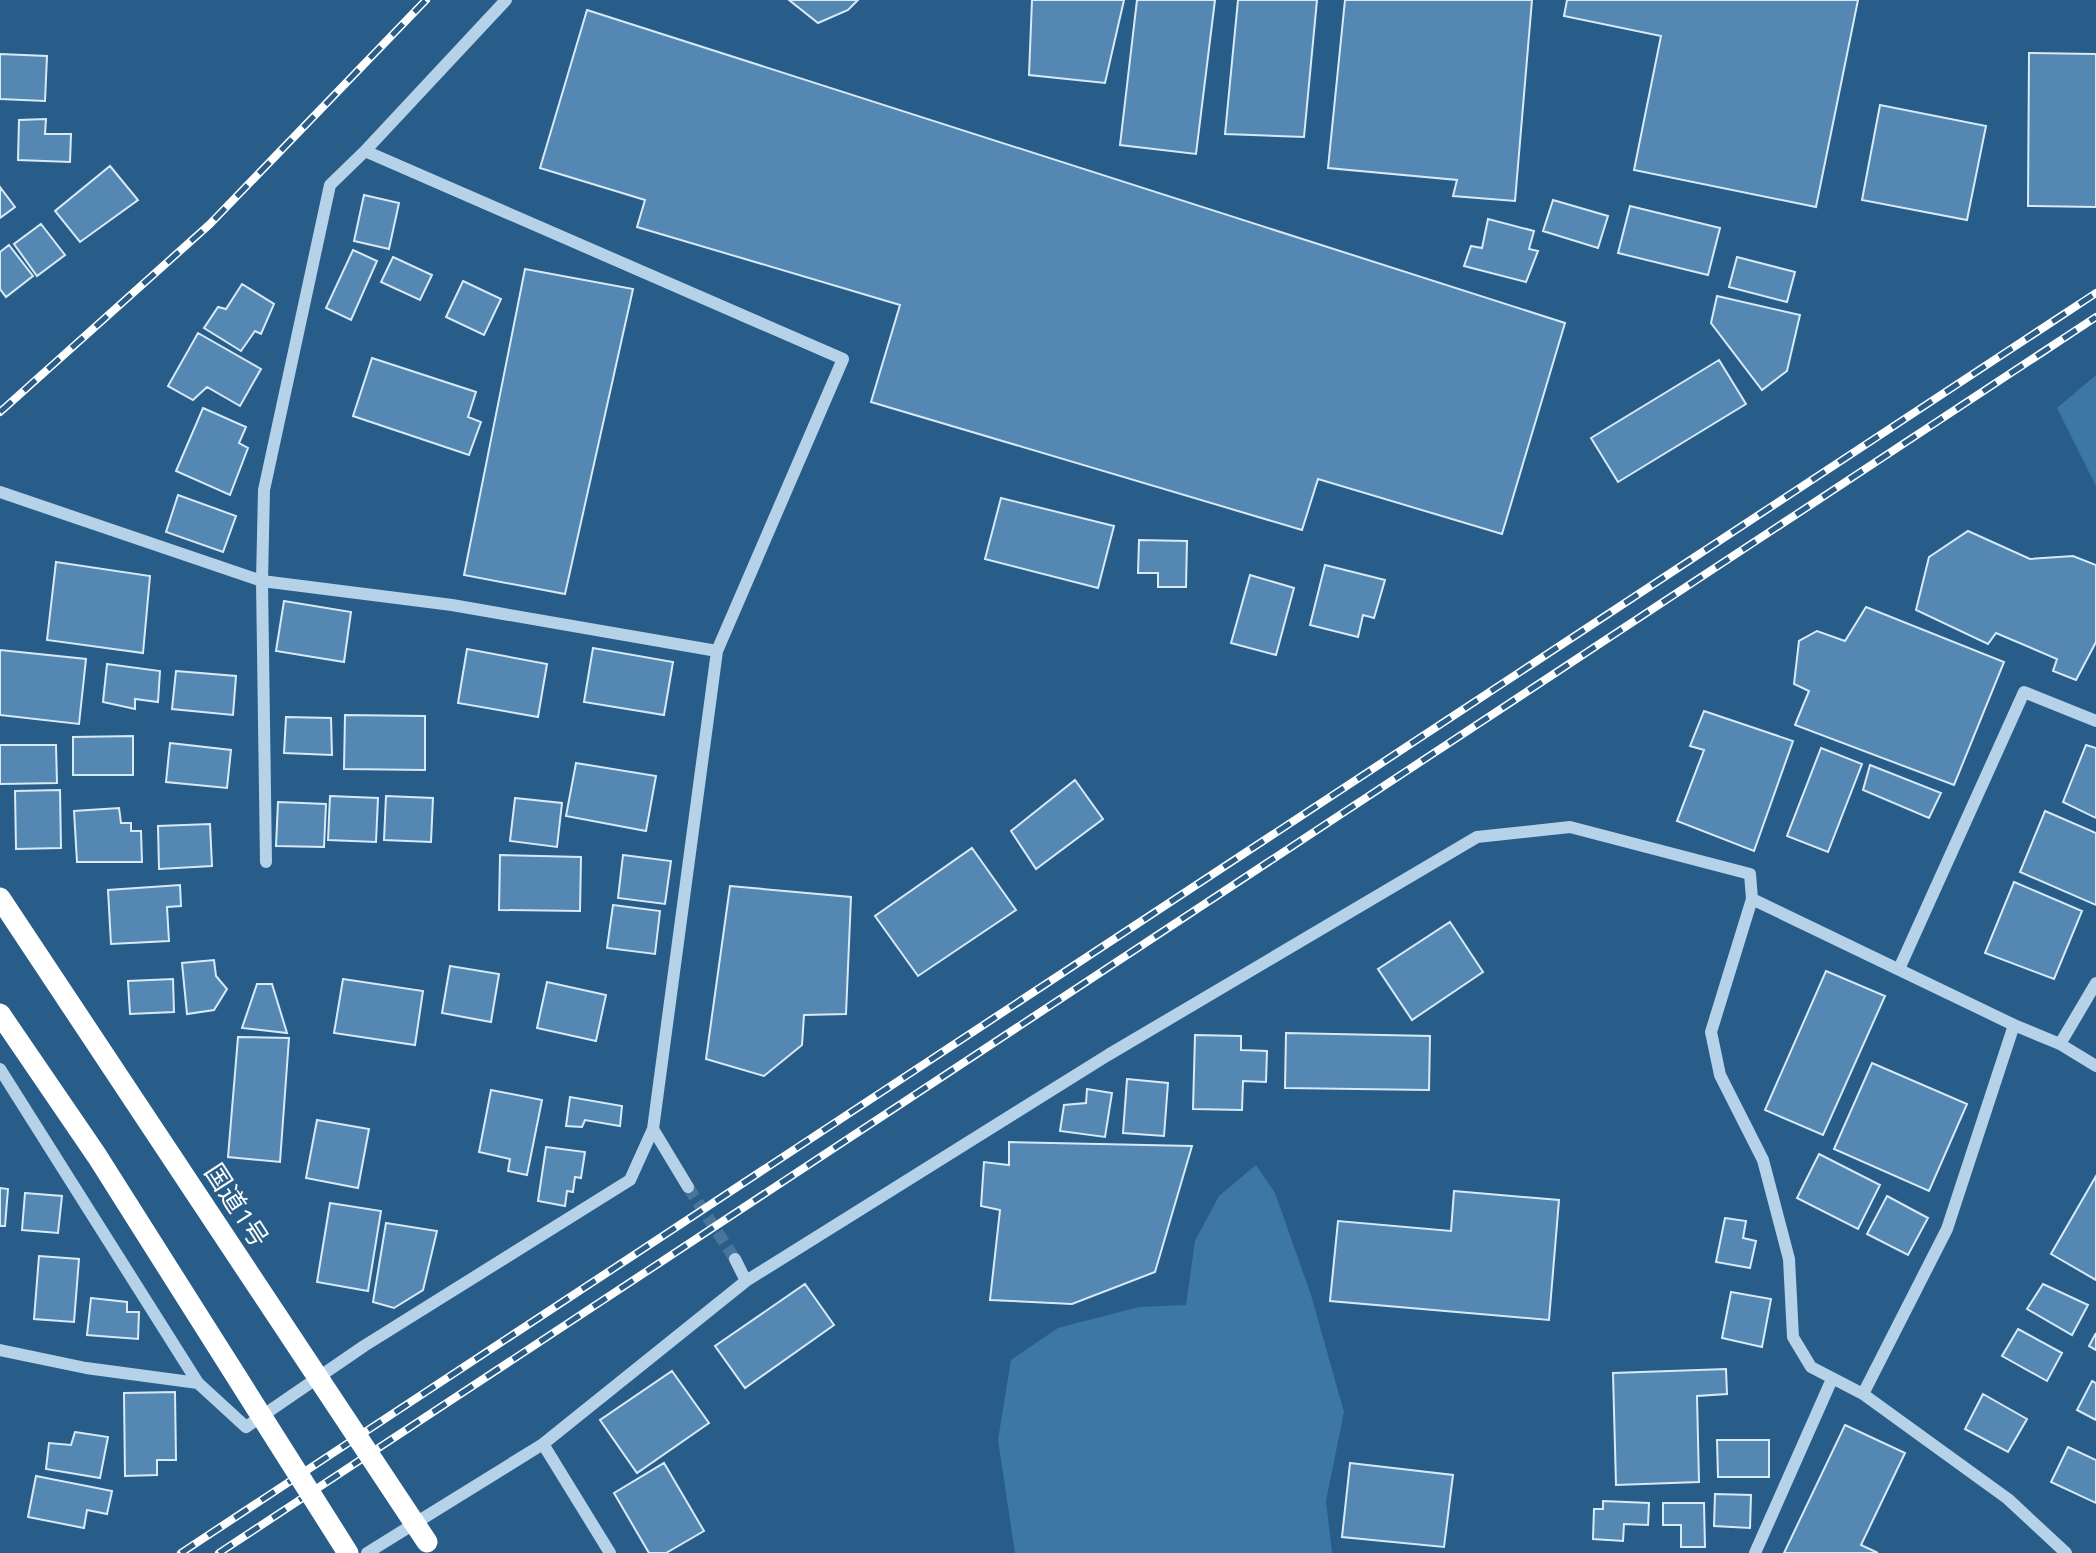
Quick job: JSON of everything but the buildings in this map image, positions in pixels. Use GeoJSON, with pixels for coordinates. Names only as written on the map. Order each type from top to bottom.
{"type":"FeatureCollection","features":[{"type":"Feature","properties":{"kind":"highway","name":"国道1号"},"geometry":{"type":"LineString","coordinates":[[0,898],[428,1542]]}},
{"type":"Feature","properties":{"kind":"highway"},"geometry":{"type":"LineString","coordinates":[[0,1014],[97,1156],[348,1553]]}},
{"type":"Feature","properties":{"kind":"street"},"geometry":{"type":"LineString","coordinates":[[266,862],[262,581],[264,490],[330,185],[506,0]]}},
{"type":"Feature","properties":{"kind":"street"},"geometry":{"type":"LineString","coordinates":[[0,1069],[198,1382],[247,1427],[364,1346],[631,1180],[653,1129],[717,651],[843,359],[365,151]]}},
{"type":"Feature","properties":{"kind":"street"},"geometry":{"type":"LineString","coordinates":[[0,492],[262,581],[452,605],[717,651]]}},
{"type":"Feature","properties":{"kind":"street"},"geometry":{"type":"LineString","coordinates":[[1899,969],[2024,692],[2096,721]]}},
{"type":"Feature","properties":{"kind":"street"},"geometry":{"type":"LineString","coordinates":[[367,1553],[543,1444],[746,1281],[1108,1055],[1477,837],[1570,827],[1750,874],[1752,899],[1711,1032],[1720,1075],[1762,1160],[1769,1185],[1788,1259],[1793,1337],[1811,1367],[1863,1394],[2008,1499],[2066,1553]]}},
{"type":"Feature","properties":{"kind":"street"},"geometry":{"type":"LineString","coordinates":[[1752,899],[2014,1025],[2060,1044],[2096,1066]]}},
{"type":"Feature","properties":{"kind":"street"},"geometry":{"type":"LineString","coordinates":[[2060,1044],[2096,983]]}},
{"type":"Feature","properties":{"kind":"street"},"geometry":{"type":"LineString","coordinates":[[1863,1394],[1947,1229],[2014,1025]]}},
{"type":"Feature","properties":{"kind":"street"},"geometry":{"type":"LineString","coordinates":[[653,1129],[688,1186]]}},
{"type":"Feature","properties":{"kind":"street"},"geometry":{"type":"LineString","coordinates":[[735,1259],[746,1281]]}},
{"type":"Feature","properties":{"kind":"street"},"geometry":{"type":"LineString","coordinates":[[0,1350],[86,1368],[198,1382]]}},
{"type":"Feature","properties":{"kind":"street"},"geometry":{"type":"LineString","coordinates":[[1755,1553],[1832,1379]]}},
{"type":"Feature","properties":{"kind":"street"},"geometry":{"type":"LineString","coordinates":[[543,1444],[610,1553]]}},
{"type":"Feature","properties":{"kind":"shaded area"},"geometry":{"type":"Polygon","coordinates":[[[2096,375],[2096,486],[2057,408],[2096,375]]]}},
{"type":"Feature","properties":{"kind":"shaded area"},"geometry":{"type":"Polygon","coordinates":[[[1256,1165],[1275,1193],[1311,1295],[1344,1412],[1326,1501],[1332,1553],[1015,1553],[998,1440],[1011,1360],[1058,1328],[1139,1307],[1186,1305],[1195,1241],[1219,1196],[1256,1165]]]}},
{"type":"Feature","properties":{"kind":"tunnel"},"geometry":{"type":"LineString","coordinates":[[688,1187],[735,1259]]}},
{"type":"Feature","properties":{"kind":"railway"},"geometry":{"type":"LineString","coordinates":[[0,412],[210,224],[426,0]]}},
{"type":"Feature","properties":{"kind":"railway"},"geometry":{"type":"LineString","coordinates":[[181,1553],[2096,293]]}},
{"type":"Feature","properties":{"kind":"railway"},"geometry":{"type":"LineString","coordinates":[[219,1553],[2096,317]]}}]}
